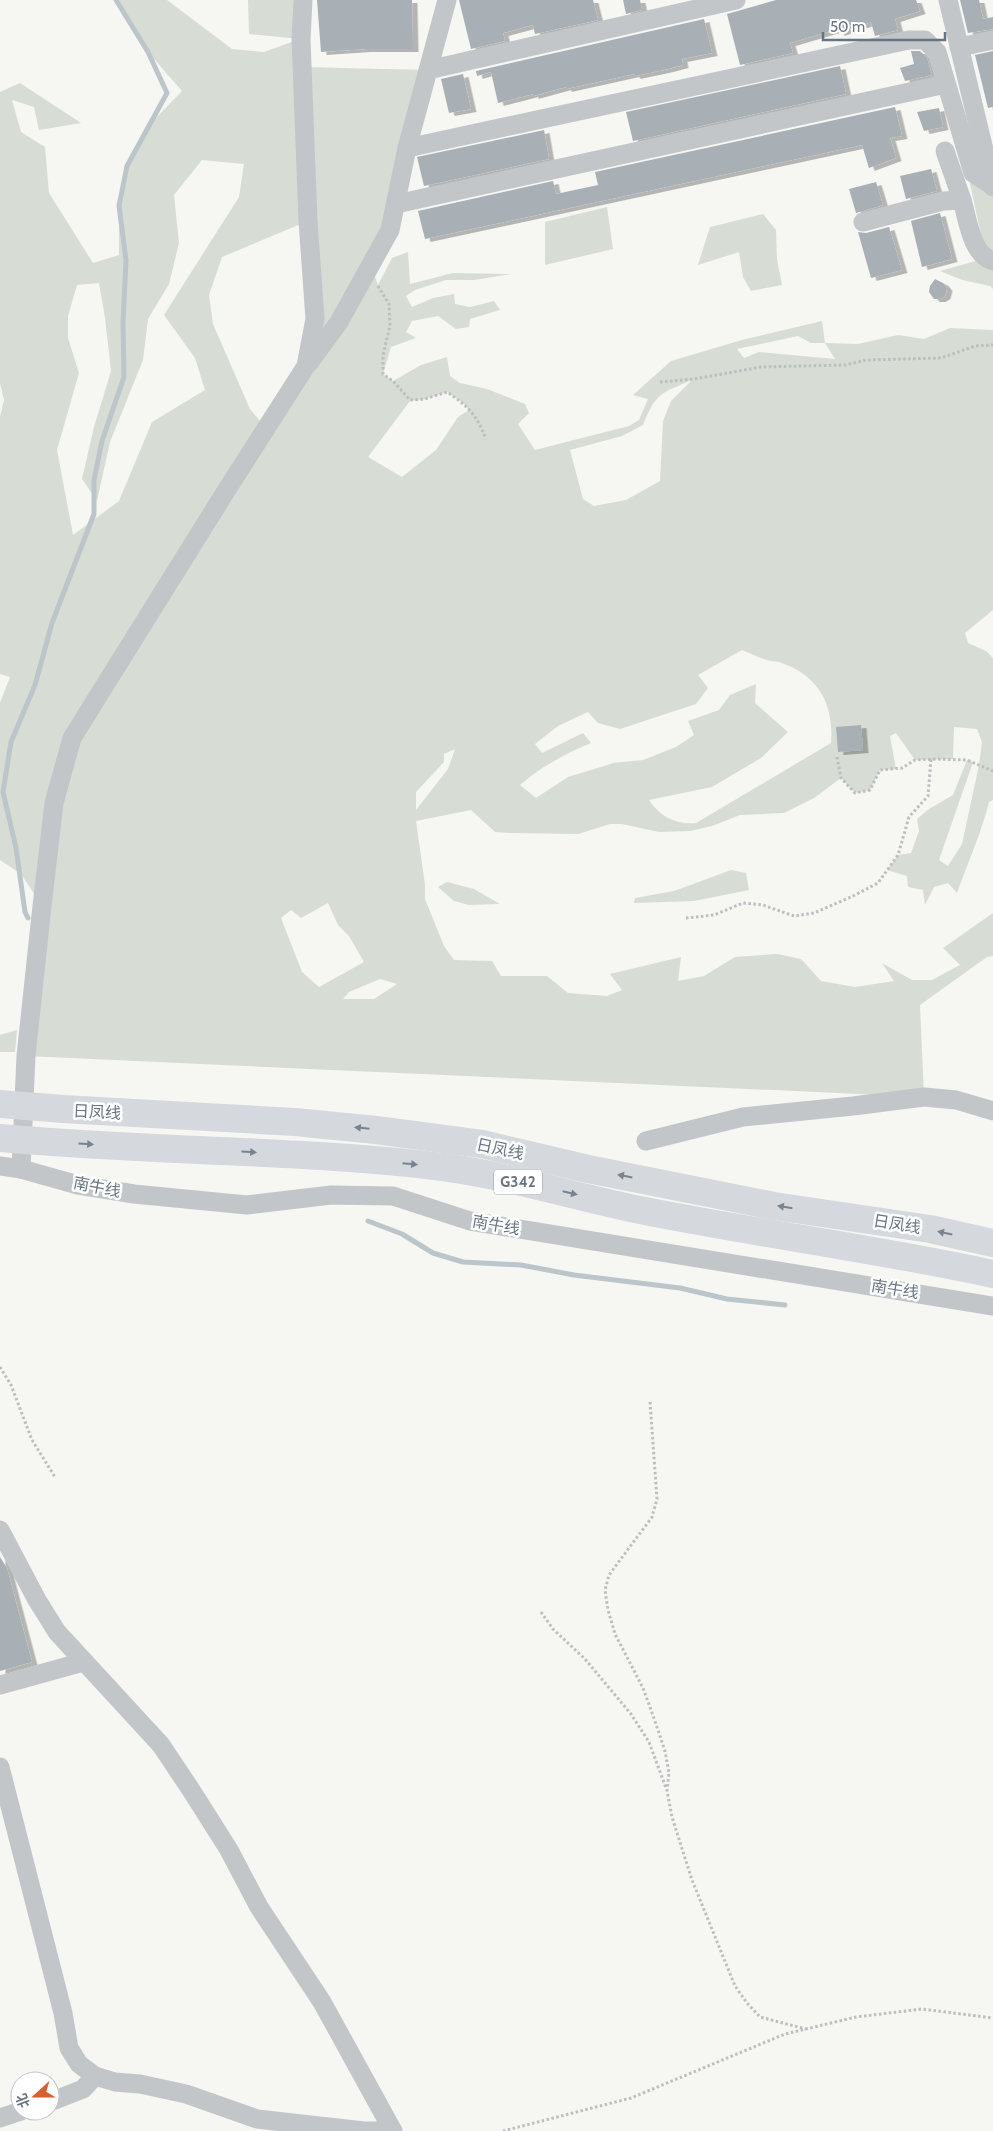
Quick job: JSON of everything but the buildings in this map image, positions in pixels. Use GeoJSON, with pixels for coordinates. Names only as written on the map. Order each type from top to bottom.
{"type":"FeatureCollection","features":[{"type":"Feature","properties":{"kind":"highway","name":"日凤线"},"geometry":{"type":"LineString","coordinates":[[5,1104],[295,1122],[376,1130],[482,1144],[588,1169],[764,1204],[930,1230],[993,1243]]}},
{"type":"Feature","properties":{"kind":"highway","name":"日凤线"},"geometry":{"type":"LineString","coordinates":[[4,1138],[315,1155],[446,1167],[567,1192],[643,1211],[993,1274]]}},
{"type":"Feature","properties":{"kind":"street"},"geometry":{"type":"LineString","coordinates":[[303,0],[301,39],[308,221],[315,319],[306,366]]}},
{"type":"Feature","properties":{"kind":"street"},"geometry":{"type":"LineString","coordinates":[[21,1169],[26,1056],[54,803],[72,738],[306,366],[340,322],[390,230],[407,148],[447,0]]}},
{"type":"Feature","properties":{"kind":"street"},"geometry":{"type":"LineString","coordinates":[[428,70],[736,0]]}},
{"type":"Feature","properties":{"kind":"street"},"geometry":{"type":"LineString","coordinates":[[948,0],[993,187]]}},
{"type":"Feature","properties":{"kind":"street"},"geometry":{"type":"LineString","coordinates":[[407,148],[909,40],[925,40],[937,52],[973,173],[993,187]]}},
{"type":"Feature","properties":{"kind":"street"},"geometry":{"type":"LineString","coordinates":[[959,47],[993,40]]}},
{"type":"Feature","properties":{"kind":"street"},"geometry":{"type":"LineString","coordinates":[[396,204],[946,84]]}},
{"type":"Feature","properties":{"kind":"street"},"geometry":{"type":"LineString","coordinates":[[945,151],[975,245],[986,258],[993,261]]}},
{"type":"Feature","properties":{"kind":"street"},"geometry":{"type":"LineString","coordinates":[[863,222],[943,201],[962,200]]}},
{"type":"Feature","properties":{"kind":"street"},"geometry":{"type":"LineString","coordinates":[[646,1141],[743,1117],[924,1097],[956,1100],[990,1107]]}},
{"type":"Feature","properties":{"kind":"street","name":"南牛线"},"geometry":{"type":"LineString","coordinates":[[0,1166],[21,1169],[78,1185],[134,1194],[247,1205],[331,1196],[393,1196],[470,1221],[993,1306]]}},
{"type":"Feature","properties":{"kind":"street"},"geometry":{"type":"LineString","coordinates":[[0,1530],[37,1600],[57,1632],[161,1745],[188,1785],[229,1850],[259,1907],[322,2002],[393,2131],[364,2131],[257,2119],[186,2094],[140,2084],[115,2082],[95,2076],[79,2064],[69,2048],[63,2013],[0,1766]]}},
{"type":"Feature","properties":{"kind":"street"},"geometry":{"type":"LineString","coordinates":[[0,1685],[83,1662]]}},
{"type":"Feature","properties":{"kind":"street"},"geometry":{"type":"LineString","coordinates":[[60,2098],[83,2089],[95,2076]]}},
{"type":"Feature","properties":{"kind":"path"},"geometry":{"type":"LineString","coordinates":[[371,266],[378,286],[389,304],[390,326],[382,355],[383,374],[393,381],[410,400],[425,399],[447,392],[463,403],[477,417],[486,438]]}},
{"type":"Feature","properties":{"kind":"path"},"geometry":{"type":"LineString","coordinates":[[660,382],[694,379],[762,367],[846,365],[866,360],[940,358],[975,346],[993,345]]}},
{"type":"Feature","properties":{"kind":"path"},"geometry":{"type":"LineString","coordinates":[[837,757],[841,778],[855,793],[870,790],[880,770],[902,768],[915,760],[967,760],[993,771]]}},
{"type":"Feature","properties":{"kind":"path"},"geometry":{"type":"LineString","coordinates":[[686,918],[714,915],[743,903],[763,905],[794,916],[814,912],[851,897],[878,882],[898,854],[909,817],[928,796],[930,759]]}},
{"type":"Feature","properties":{"kind":"path"},"geometry":{"type":"LineString","coordinates":[[0,1367],[11,1385],[32,1440],[55,1477]]}},
{"type":"Feature","properties":{"kind":"path"},"geometry":{"type":"LineString","coordinates":[[650,1402],[658,1499],[652,1517],[609,1575],[605,1590],[615,1634],[643,1688],[665,1751],[669,1773],[667,1791]]}},
{"type":"Feature","properties":{"kind":"path"},"geometry":{"type":"LineString","coordinates":[[541,1612],[553,1629],[585,1659],[631,1714],[649,1742],[667,1791],[672,1817],[692,1880],[735,1986],[747,2003],[760,2016],[806,2029]]}},
{"type":"Feature","properties":{"kind":"path"},"geometry":{"type":"LineString","coordinates":[[503,2131],[630,2098],[785,2034],[856,2017],[922,2009],[993,2018]]}},
{"type":"Feature","properties":{"kind":"shaded area"},"geometry":{"type":"Polygon","coordinates":[[[116,0],[167,0],[232,49],[264,52],[300,39],[249,34],[248,0],[303,0],[302,67],[428,70],[371,266],[378,285],[392,258],[408,252],[410,284],[453,273],[511,274],[474,280],[446,280],[415,290],[406,296],[412,307],[433,298],[454,294],[455,304],[470,307],[494,301],[500,310],[470,319],[469,327],[456,329],[438,316],[412,321],[406,332],[416,338],[391,347],[383,374],[393,381],[421,365],[447,357],[450,376],[460,383],[487,389],[525,404],[529,413],[518,424],[535,450],[629,426],[639,420],[648,399],[633,395],[671,361],[742,340],[822,321],[825,343],[858,344],[898,335],[924,339],[950,328],[993,330],[993,610],[965,633],[968,643],[986,651],[993,658],[993,800],[989,802],[957,893],[948,883],[934,887],[925,905],[923,890],[908,887],[907,876],[887,870],[898,855],[911,853],[919,831],[917,819],[929,809],[953,795],[967,760],[973,762],[939,860],[948,866],[962,844],[979,765],[982,742],[977,729],[954,727],[953,759],[915,760],[896,733],[890,736],[896,769],[880,770],[870,790],[855,793],[841,778],[814,798],[784,813],[740,815],[712,826],[690,831],[659,832],[622,824],[610,824],[578,834],[495,832],[471,810],[416,821],[425,885],[425,899],[444,946],[454,960],[492,961],[501,976],[547,976],[568,993],[607,996],[622,990],[610,974],[681,957],[678,981],[704,976],[735,957],[778,954],[801,959],[821,981],[855,987],[894,981],[882,963],[912,980],[932,980],[960,965],[943,948],[993,913],[993,956],[987,957],[920,1005],[924,1097],[26,1056],[42,906],[21,874],[0,860],[0,703],[10,677],[0,674],[0,417],[4,400],[0,383],[0,92],[20,83],[81,123],[39,130],[34,107],[12,100],[21,132],[45,147],[49,193],[93,263],[119,255],[119,206],[127,166],[154,120],[182,91],[148,52],[116,0]],[[202,160],[174,195],[179,243],[169,284],[148,319],[143,360],[110,442],[97,501],[82,479],[94,427],[111,371],[99,283],[77,285],[68,316],[68,338],[79,373],[57,450],[73,535],[119,501],[152,422],[205,390],[195,358],[164,315],[239,197],[244,164],[202,160]],[[308,221],[222,257],[209,295],[213,324],[250,409],[266,428],[306,366],[308,221]],[[798,336],[737,349],[744,358],[759,352],[835,359],[825,343],[811,343],[798,336]],[[692,380],[667,391],[656,400],[643,425],[622,436],[570,450],[583,499],[594,506],[626,500],[660,481],[663,421],[671,401],[692,380]],[[447,392],[425,399],[410,401],[368,457],[402,477],[436,450],[458,417],[469,410],[463,403],[447,392]],[[742,650],[698,675],[708,688],[696,704],[620,729],[598,723],[588,712],[558,726],[535,744],[542,753],[583,733],[591,743],[554,761],[520,785],[536,798],[568,777],[614,763],[643,760],[676,747],[694,735],[688,721],[719,710],[730,695],[756,684],[755,703],[788,732],[761,758],[712,787],[649,800],[658,811],[670,819],[682,823],[696,823],[831,743],[830,715],[821,692],[804,675],[793,668],[742,650]],[[455,749],[444,754],[444,762],[416,792],[416,810],[448,769],[455,749]],[[328,903],[301,918],[291,910],[281,918],[302,972],[319,987],[364,962],[349,936],[338,925],[328,903]],[[380,979],[349,992],[343,999],[374,999],[397,984],[380,979]]]}},
{"type":"Feature","properties":{"kind":"shaded area"},"geometry":{"type":"Polygon","coordinates":[[[973,173],[993,187],[993,289],[990,286],[962,280],[940,271],[986,258],[970,184],[973,173]]]}},
{"type":"Feature","properties":{"kind":"shaded area"},"geometry":{"type":"Polygon","coordinates":[[[607,207],[613,249],[545,265],[545,222],[607,207]]]}},
{"type":"Feature","properties":{"kind":"shaded area"},"geometry":{"type":"Polygon","coordinates":[[[763,214],[776,230],[777,259],[782,285],[751,291],[743,277],[739,252],[698,265],[710,227],[763,214]]]}},
{"type":"Feature","properties":{"kind":"shaded area"},"geometry":{"type":"Polygon","coordinates":[[[731,870],[746,873],[749,890],[694,901],[634,903],[635,898],[674,891],[731,870]]]}},
{"type":"Feature","properties":{"kind":"shaded area"},"geometry":{"type":"Polygon","coordinates":[[[447,882],[474,889],[500,904],[469,905],[454,901],[438,887],[447,882]]]}},
{"type":"Feature","properties":{"kind":"shaded area"},"geometry":{"type":"Polygon","coordinates":[[[17,1030],[15,1052],[0,1052],[0,1035],[17,1030]]]}},
{"type":"Feature","properties":{"kind":"waterway"},"geometry":{"type":"LineString","coordinates":[[28,918],[25,912],[16,848],[3,792],[11,742],[35,685],[52,623],[94,514],[94,480],[102,441],[124,377],[123,323],[126,260],[119,206],[127,166],[167,93],[148,52],[116,0]]}},
{"type":"Feature","properties":{"kind":"waterway"},"geometry":{"type":"LineString","coordinates":[[368,1221],[402,1234],[433,1253],[463,1262],[521,1265],[574,1275],[680,1288],[727,1299],[785,1305]]}}]}
